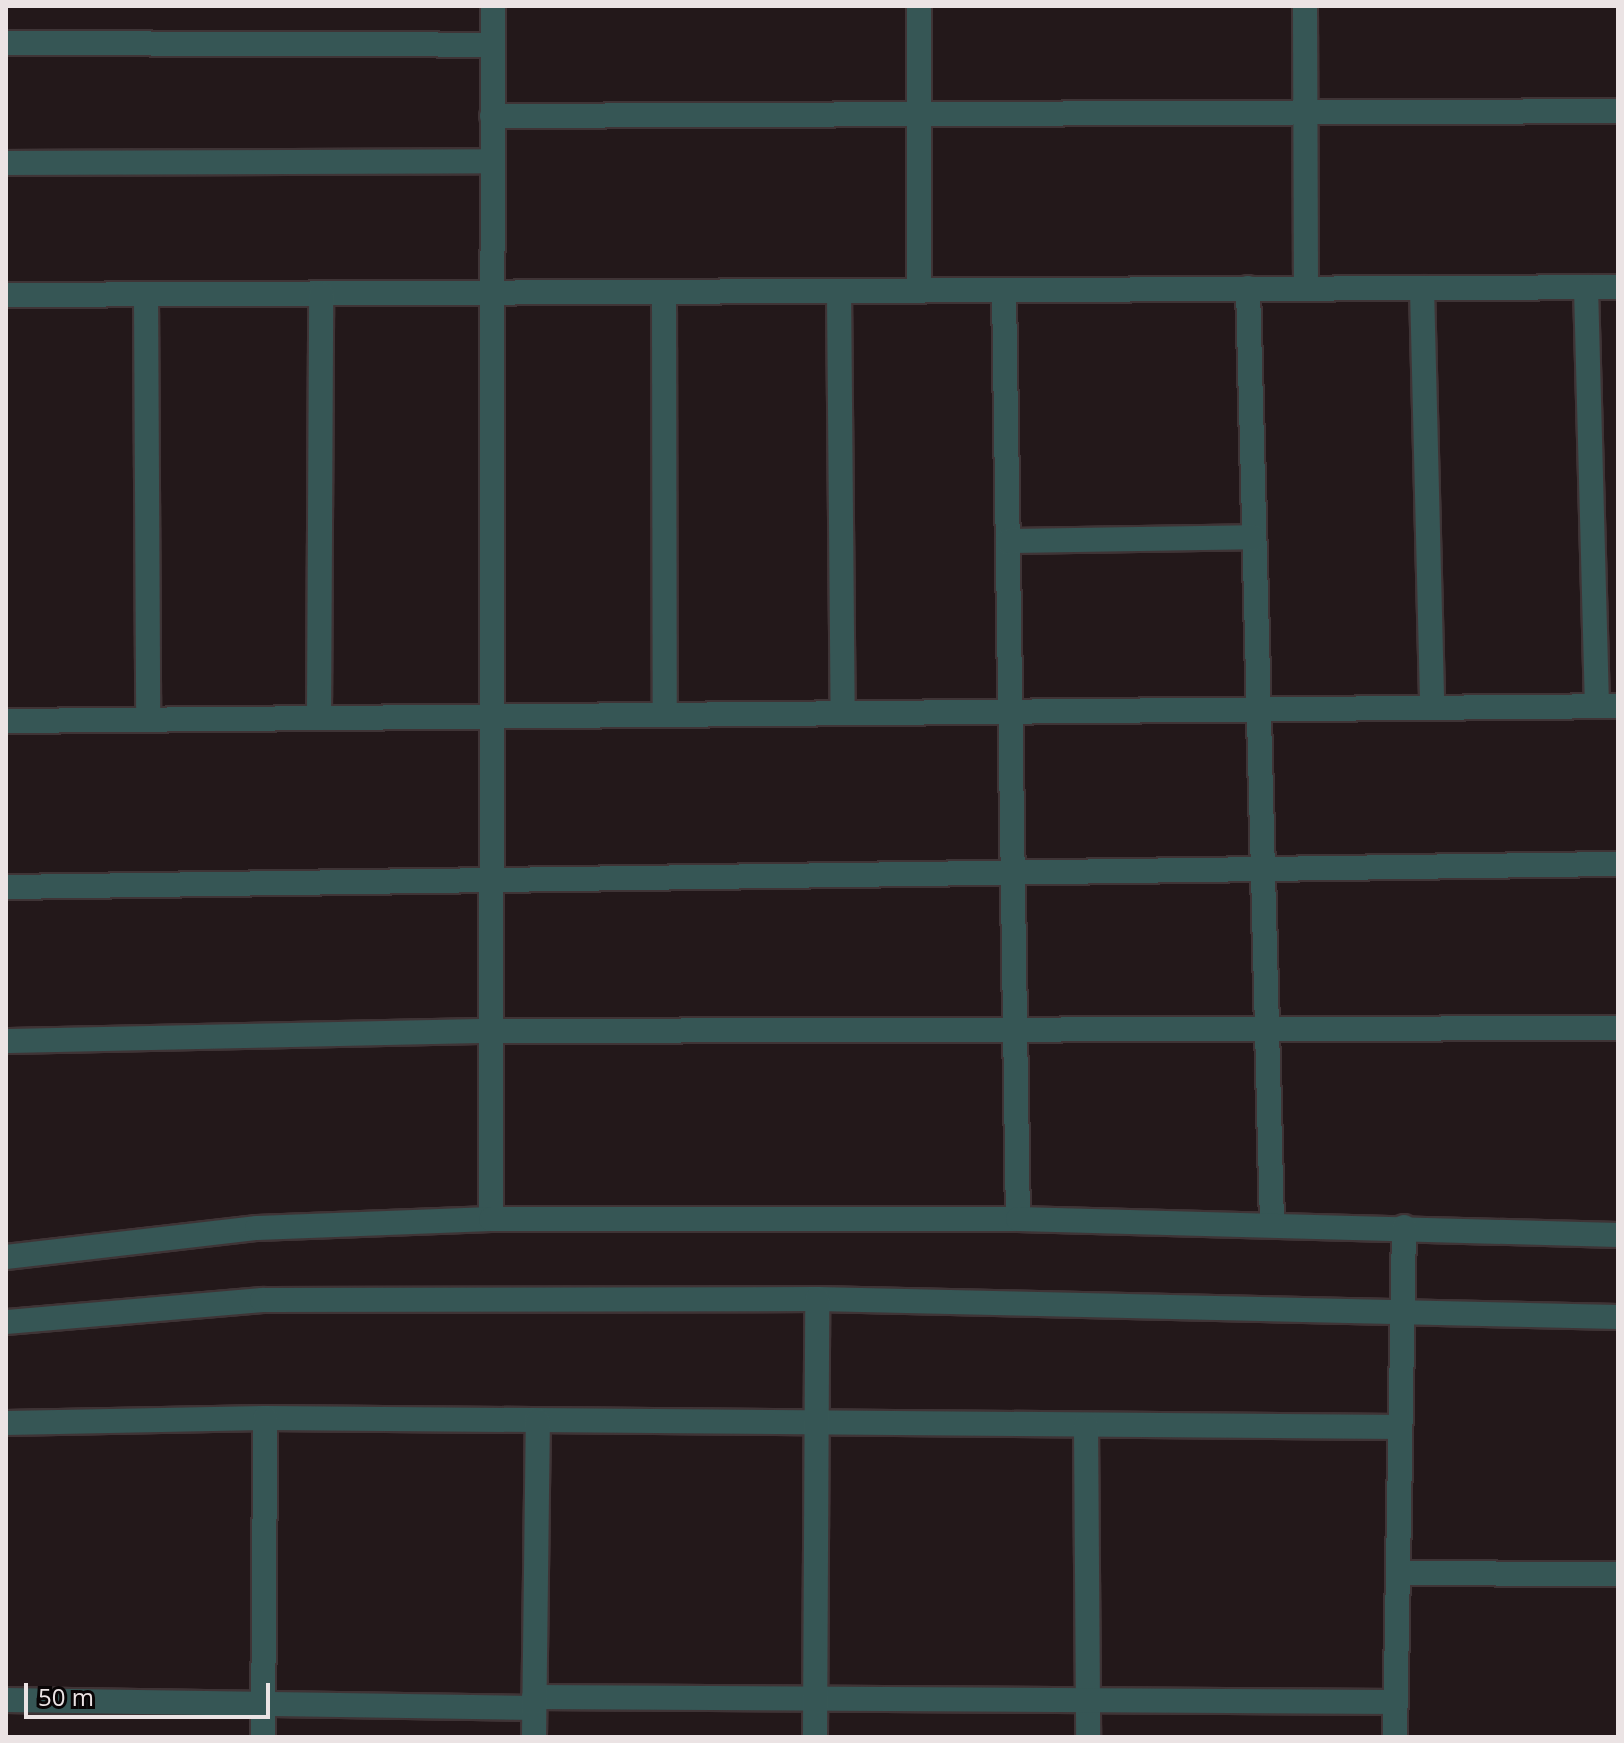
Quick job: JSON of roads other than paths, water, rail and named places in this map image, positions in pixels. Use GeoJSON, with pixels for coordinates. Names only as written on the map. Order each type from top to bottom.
{"type":"FeatureCollection","features":[{"type":"Feature","properties":{"kind":"street"},"geometry":{"type":"LineString","coordinates":[[491,1219],[493,6]]}},
{"type":"Feature","properties":{"kind":"street"},"geometry":{"type":"LineString","coordinates":[[919,6],[919,291]]}},
{"type":"Feature","properties":{"kind":"street"},"geometry":{"type":"LineString","coordinates":[[1305,6],[1306,289]]}},
{"type":"Feature","properties":{"kind":"street"},"geometry":{"type":"LineString","coordinates":[[6,43],[493,45]]}},
{"type":"Feature","properties":{"kind":"street"},"geometry":{"type":"LineString","coordinates":[[492,116],[1618,111]]}},
{"type":"Feature","properties":{"kind":"street"},"geometry":{"type":"LineString","coordinates":[[6,163],[492,161]]}},
{"type":"Feature","properties":{"kind":"street"},"geometry":{"type":"LineString","coordinates":[[6,721],[1607,706],[1586,287]]}},
{"type":"Feature","properties":{"kind":"street"},"geometry":{"type":"LineString","coordinates":[[6,295],[1618,287]]}},
{"type":"Feature","properties":{"kind":"street"},"geometry":{"type":"LineString","coordinates":[[1248,288],[1272,1224]]}},
{"type":"Feature","properties":{"kind":"street"},"geometry":{"type":"LineString","coordinates":[[1422,288],[1432,707]]}},
{"type":"Feature","properties":{"kind":"street"},"geometry":{"type":"LineString","coordinates":[[1004,290],[1018,1219]]}},
{"type":"Feature","properties":{"kind":"street"},"geometry":{"type":"LineString","coordinates":[[839,291],[843,713]]}},
{"type":"Feature","properties":{"kind":"street"},"geometry":{"type":"LineString","coordinates":[[664,292],[665,715]]}},
{"type":"Feature","properties":{"kind":"street"},"geometry":{"type":"LineString","coordinates":[[146,294],[148,720]]}},
{"type":"Feature","properties":{"kind":"street"},"geometry":{"type":"LineString","coordinates":[[319,718],[321,294]]}},
{"type":"Feature","properties":{"kind":"street"},"geometry":{"type":"LineString","coordinates":[[1008,541],[1254,537]]}},
{"type":"Feature","properties":{"kind":"street"},"geometry":{"type":"LineString","coordinates":[[6,887],[1618,864]]}},
{"type":"Feature","properties":{"kind":"street"},"geometry":{"type":"LineString","coordinates":[[6,1041],[491,1031],[1618,1028]]}},
{"type":"Feature","properties":{"kind":"street"},"geometry":{"type":"LineString","coordinates":[[6,1257],[257,1228],[491,1219],[1018,1219],[1618,1235]]}},
{"type":"Feature","properties":{"kind":"street"},"geometry":{"type":"LineString","coordinates":[[1395,1737],[1404,1227]]}},
{"type":"Feature","properties":{"kind":"street"},"geometry":{"type":"LineString","coordinates":[[815,1737],[814,1423],[817,1299]]}},
{"type":"Feature","properties":{"kind":"street"},"geometry":{"type":"LineString","coordinates":[[6,1322],[262,1300],[817,1299],[1618,1317]]}},
{"type":"Feature","properties":{"kind":"street"},"geometry":{"type":"LineString","coordinates":[[6,1423],[265,1418],[1400,1427]]}},
{"type":"Feature","properties":{"kind":"street"},"geometry":{"type":"LineString","coordinates":[[263,1737],[265,1418]]}},
{"type":"Feature","properties":{"kind":"street"},"geometry":{"type":"LineString","coordinates":[[534,1737],[538,1421]]}},
{"type":"Feature","properties":{"kind":"street"},"geometry":{"type":"LineString","coordinates":[[1086,1425],[1088,1737]]}},
{"type":"Feature","properties":{"kind":"street"},"geometry":{"type":"LineString","coordinates":[[1398,1573],[1618,1574]]}},
{"type":"Feature","properties":{"kind":"street"},"geometry":{"type":"LineString","coordinates":[[6,1700],[534,1703],[1088,1696],[1396,1702]]}}]}
